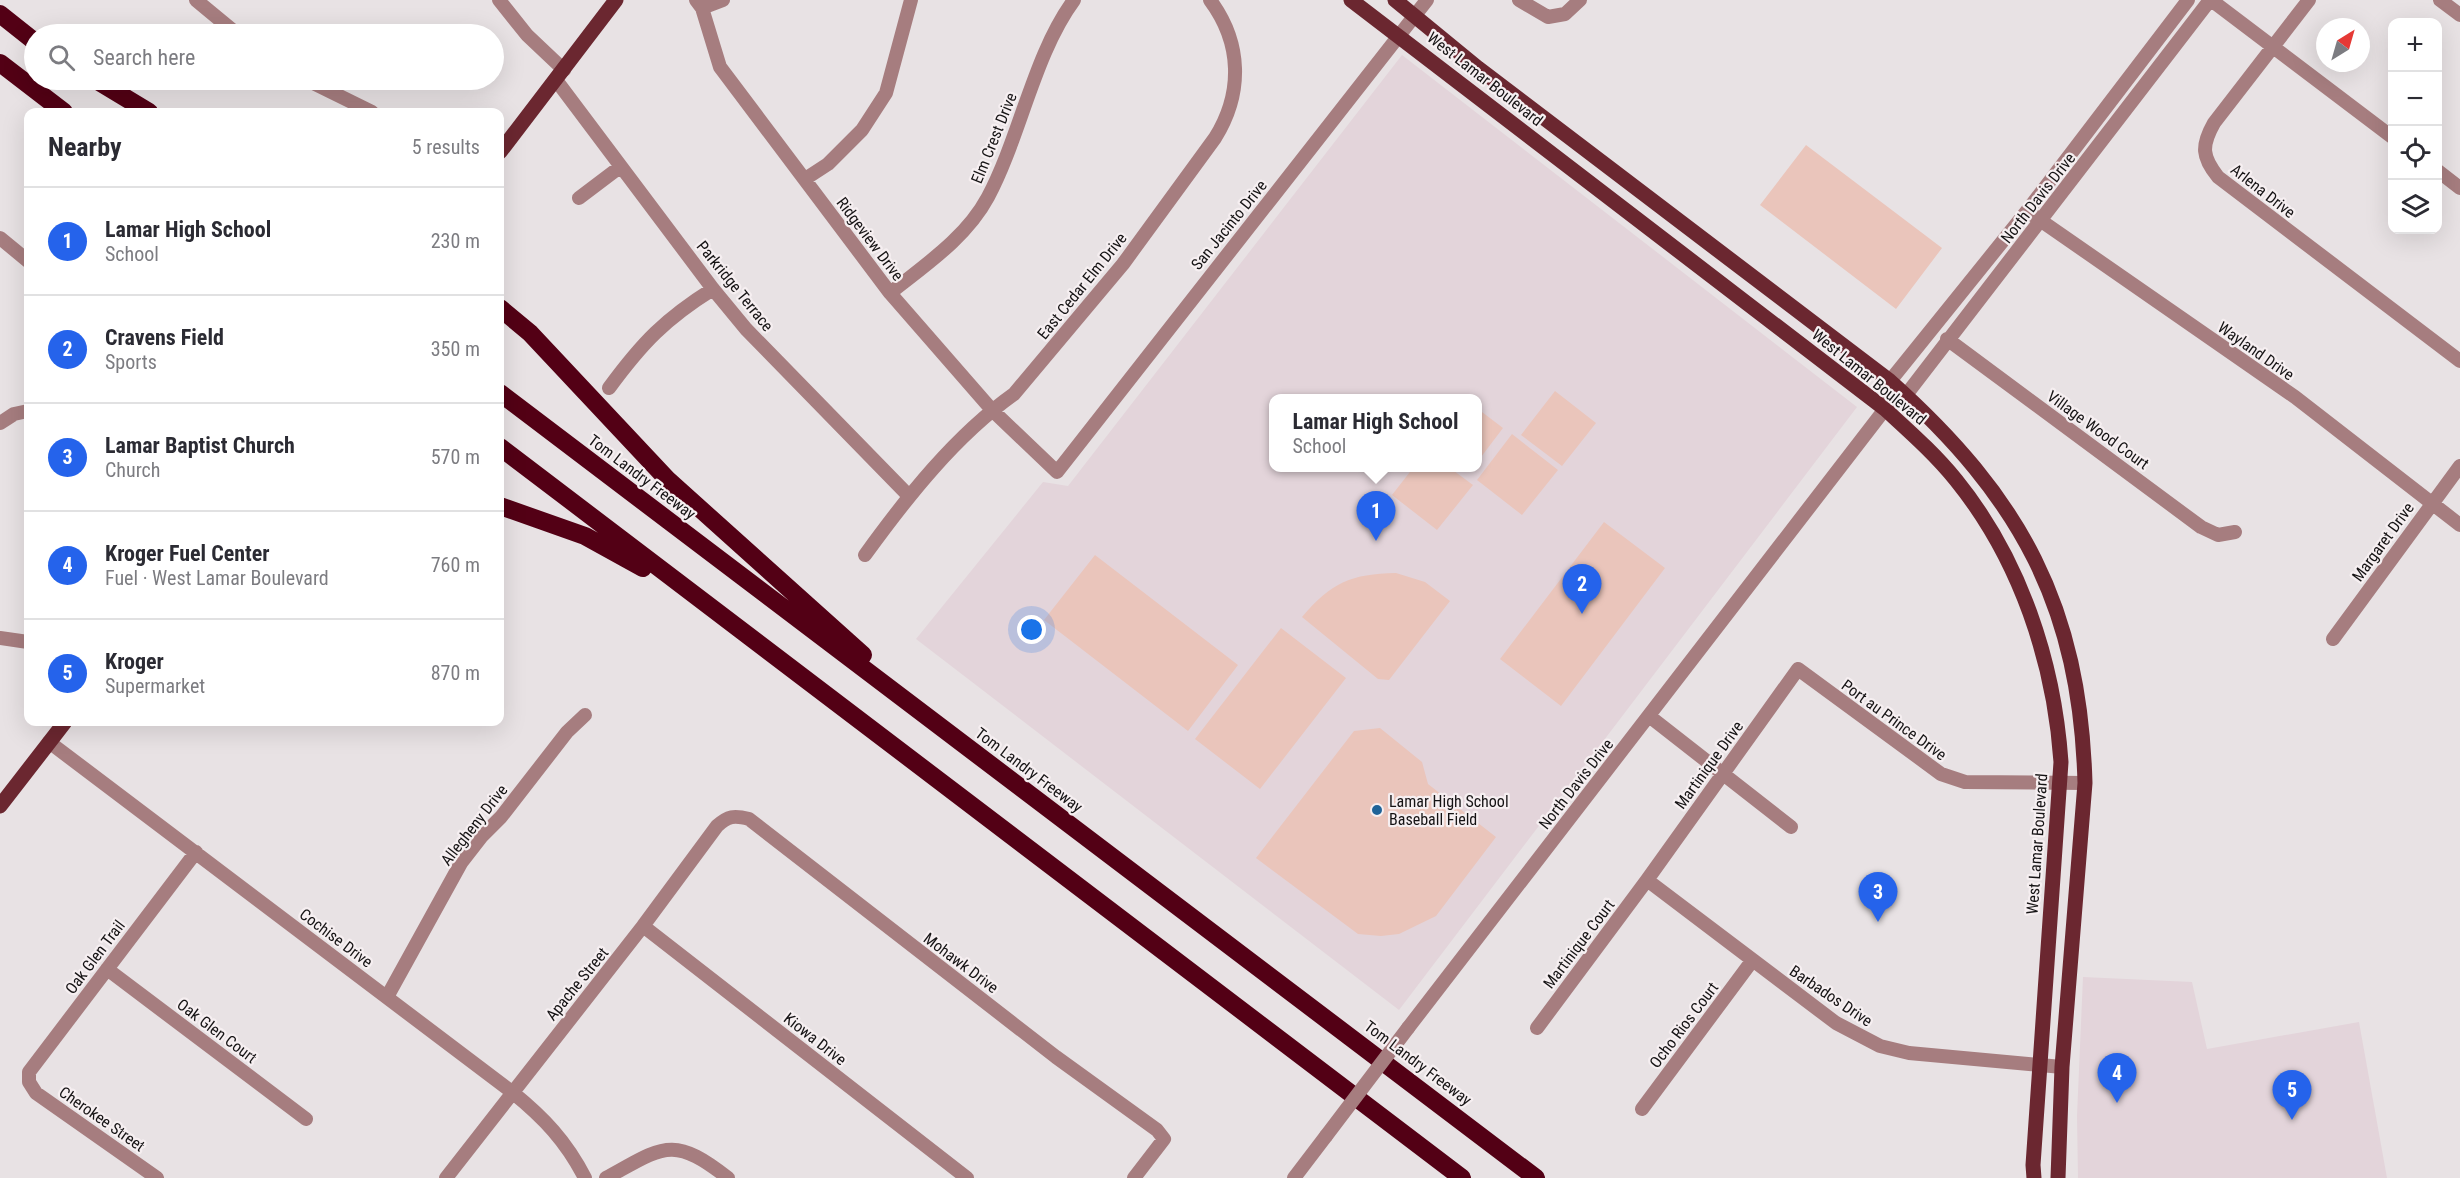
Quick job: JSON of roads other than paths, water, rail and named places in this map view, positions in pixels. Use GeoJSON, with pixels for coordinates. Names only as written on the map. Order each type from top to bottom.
{"type":"FeatureCollection","features":[{"type":"Feature","properties":{"kind":"highway"},"geometry":{"type":"LineString","coordinates":[[0,13],[24,31]]}},
{"type":"Feature","properties":{"kind":"highway"},"geometry":{"type":"LineString","coordinates":[[0,64],[24,88]]}},
{"type":"Feature","properties":{"kind":"highway"},"geometry":{"type":"LineString","coordinates":[[0,64],[24,82]]}},
{"type":"Feature","properties":{"kind":"highway"},"geometry":{"type":"LineString","coordinates":[[26,90],[44,108]]}},
{"type":"Feature","properties":{"kind":"highway"},"geometry":{"type":"LineString","coordinates":[[35,90],[59,108]]}},
{"type":"Feature","properties":{"kind":"highway"},"geometry":{"type":"LineString","coordinates":[[99,90],[124,108]]}},
{"type":"Feature","properties":{"kind":"highway"},"geometry":{"type":"LineString","coordinates":[[113,90],[142,108]]}},
{"type":"Feature","properties":{"kind":"highway"},"geometry":{"type":"LineString","coordinates":[[504,311],[530,333],[667,479],[977,755]]}},
{"type":"Feature","properties":{"kind":"highway","name":"Tom Landry Freeway"},"geometry":{"type":"LineString","coordinates":[[504,396],[1536,1178]]}},
{"type":"Feature","properties":{"kind":"highway"},"geometry":{"type":"LineString","coordinates":[[504,450],[1462,1178]]}},
{"type":"Feature","properties":{"kind":"highway"},"geometry":{"type":"LineString","coordinates":[[504,507],[585,536],[637,564],[794,671]]}},
{"type":"Feature","properties":{"kind":"highway"},"geometry":{"type":"LineString","coordinates":[[1432,1097],[1550,1178]]}},
{"type":"Feature","properties":{"kind":"main road"},"geometry":{"type":"LineString","coordinates":[[504,147],[616,0]]}},
{"type":"Feature","properties":{"kind":"main road","name":"West Lamar Boulevard"},"geometry":{"type":"LineString","coordinates":[[1351,0],[1885,410],[1926,446],[1956,479],[2001,548],[2024,599],[2045,657],[2059,734],[2060,782],[2039,1066],[2034,1178]]}},
{"type":"Feature","properties":{"kind":"main road","name":"West Lamar Boulevard"},"geometry":{"type":"LineString","coordinates":[[1395,0],[1478,68],[1890,381],[1943,430],[2014,520],[2041,569],[2059,615],[2074,672],[2082,716],[2085,783],[2062,1067],[2058,1178]]}},
{"type":"Feature","properties":{"kind":"main road"},"geometry":{"type":"LineString","coordinates":[[1465,86],[1478,68]]}},
{"type":"Feature","properties":{"kind":"main road"},"geometry":{"type":"LineString","coordinates":[[0,806],[62,726]]}},
{"type":"Feature","properties":{"kind":"street"},"geometry":{"type":"LineString","coordinates":[[196,0],[225,24]]}},
{"type":"Feature","properties":{"kind":"street","name":"Parkridge Terrace"},"geometry":{"type":"LineString","coordinates":[[499,0],[560,75],[620,166],[746,329],[909,495]]}},
{"type":"Feature","properties":{"kind":"street"},"geometry":{"type":"LineString","coordinates":[[699,4],[723,0]]}},
{"type":"Feature","properties":{"kind":"street"},"geometry":{"type":"LineString","coordinates":[[805,179],[828,164],[862,130],[886,93],[911,0]]}},
{"type":"Feature","properties":{"kind":"street","name":"Elm Crest Drive"},"geometry":{"type":"LineString","coordinates":[[890,293],[956,240],[987,199],[1002,167],[1050,42],[1074,0]]}},
{"type":"Feature","properties":{"kind":"street","name":"East Cedar Elm Drive"},"geometry":{"type":"LineString","coordinates":[[865,555],[909,495],[992,410],[1014,394],[1123,264],[1225,123],[1236,80],[1236,59],[1226,27],[1210,0]]}},
{"type":"Feature","properties":{"kind":"street","name":"San Jacinto Drive"},"geometry":{"type":"LineString","coordinates":[[1057,472],[1427,0]]}},
{"type":"Feature","properties":{"kind":"street"},"geometry":{"type":"LineString","coordinates":[[1519,0],[1548,17],[1565,14],[1580,0]]}},
{"type":"Feature","properties":{"kind":"street","name":"North Davis Drive"},"geometry":{"type":"LineString","coordinates":[[1885,410],[1890,381],[2027,212],[2188,0]]}},
{"type":"Feature","properties":{"kind":"street"},"geometry":{"type":"LineString","coordinates":[[2211,0],[2388,134]]}},
{"type":"Feature","properties":{"kind":"street","name":"North Davis Drive"},"geometry":{"type":"LineString","coordinates":[[1294,1178],[1885,410],[1906,395],[2211,0]]}},
{"type":"Feature","properties":{"kind":"street","name":"Arlena Drive"},"geometry":{"type":"LineString","coordinates":[[2309,0],[2207,135],[2204,148],[2207,164],[2218,177],[2460,361]]}},
{"type":"Feature","properties":{"kind":"street"},"geometry":{"type":"LineString","coordinates":[[2440,0],[2460,15]]}},
{"type":"Feature","properties":{"kind":"street","name":"Ridgeview Drive"},"geometry":{"type":"LineString","coordinates":[[699,4],[720,67],[890,293],[992,410],[1057,472]]}},
{"type":"Feature","properties":{"kind":"street"},"geometry":{"type":"LineString","coordinates":[[327,90],[364,108]]}},
{"type":"Feature","properties":{"kind":"street"},"geometry":{"type":"LineString","coordinates":[[579,198],[620,166]]}},
{"type":"Feature","properties":{"kind":"street"},"geometry":{"type":"LineString","coordinates":[[2442,174],[2460,188]]}},
{"type":"Feature","properties":{"kind":"street","name":"Wayland Drive"},"geometry":{"type":"LineString","coordinates":[[2027,212],[2295,397],[2460,525]]}},
{"type":"Feature","properties":{"kind":"street"},"geometry":{"type":"LineString","coordinates":[[0,238],[24,258]]}},
{"type":"Feature","properties":{"kind":"street"},"geometry":{"type":"LineString","coordinates":[[609,388],[656,330],[687,305],[713,289]]}},
{"type":"Feature","properties":{"kind":"street","name":"Village Wood Court"},"geometry":{"type":"LineString","coordinates":[[1947,339],[2201,527],[2218,535],[2235,532]]}},
{"type":"Feature","properties":{"kind":"street"},"geometry":{"type":"LineString","coordinates":[[0,423],[14,414],[24,412]]}},
{"type":"Feature","properties":{"kind":"street","name":"Margaret Drive"},"geometry":{"type":"LineString","coordinates":[[2333,639],[2460,466]]}},
{"type":"Feature","properties":{"kind":"street"},"geometry":{"type":"LineString","coordinates":[[0,638],[24,641]]}},
{"type":"Feature","properties":{"kind":"street","name":"Port au Prince Drive"},"geometry":{"type":"LineString","coordinates":[[1798,669],[1941,774],[1965,782],[2085,783]]}},
{"type":"Feature","properties":{"kind":"street","name":"Martinique Drive"},"geometry":{"type":"LineString","coordinates":[[1647,880],[1798,669]]}},
{"type":"Feature","properties":{"kind":"street","name":"Allegheny Drive"},"geometry":{"type":"LineString","coordinates":[[387,997],[461,863],[501,817],[555,747],[585,715]]}},
{"type":"Feature","properties":{"kind":"street"},"geometry":{"type":"LineString","coordinates":[[1649,716],[1791,826]]}},
{"type":"Feature","properties":{"kind":"street","name":"Cochise Drive"},"geometry":{"type":"LineString","coordinates":[[49,742],[512,1092],[543,1118],[571,1151],[585,1178]]}},
{"type":"Feature","properties":{"kind":"street","name":"Apache Street"},"geometry":{"type":"LineString","coordinates":[[446,1178],[643,926],[717,826],[727,817],[736,816]]}},
{"type":"Feature","properties":{"kind":"street","name":"Mohawk Drive"},"geometry":{"type":"LineString","coordinates":[[736,816],[749,819],[1056,1057],[1157,1130],[1164,1139],[1134,1178]]}},
{"type":"Feature","properties":{"kind":"street","name":"Oak Glen Trail"},"geometry":{"type":"LineString","coordinates":[[30,1085],[29,1072],[36,1062],[196,852]]}},
{"type":"Feature","properties":{"kind":"street","name":"Barbados Drive"},"geometry":{"type":"LineString","coordinates":[[1647,880],[1836,1023],[1880,1046],[1917,1054],[2062,1067]]}},
{"type":"Feature","properties":{"kind":"street","name":"Martinique Court"},"geometry":{"type":"LineString","coordinates":[[1537,1028],[1647,880]]}},
{"type":"Feature","properties":{"kind":"street","name":"Kiowa Drive"},"geometry":{"type":"LineString","coordinates":[[643,926],[967,1178]]}},
{"type":"Feature","properties":{"kind":"street","name":"Ocho Rios Court"},"geometry":{"type":"LineString","coordinates":[[1642,1109],[1752,961]]}},
{"type":"Feature","properties":{"kind":"street","name":"Oak Glen Court"},"geometry":{"type":"LineString","coordinates":[[107,969],[306,1119]]}},
{"type":"Feature","properties":{"kind":"street","name":"Cherokee Street"},"geometry":{"type":"LineString","coordinates":[[30,1085],[36,1093],[158,1178]]}},
{"type":"Feature","properties":{"kind":"street"},"geometry":{"type":"LineString","coordinates":[[606,1178],[657,1151],[673,1149],[686,1151],[728,1178]]}},
{"type":"Feature","properties":{"kind":"place","name":"Lamar High School"},"geometry":{"type":"Point","coordinates":[1376,541]}},
{"type":"Feature","properties":{"kind":"place","name":"Cravens Field"},"geometry":{"type":"Point","coordinates":[1582,614]}},
{"type":"Feature","properties":{"kind":"place","name":"Lamar High School Baseball Field"},"geometry":{"type":"Point","coordinates":[1377,810]}},
{"type":"Feature","properties":{"kind":"place","name":"Lamar Baptist Church"},"geometry":{"type":"Point","coordinates":[1878,922]}},
{"type":"Feature","properties":{"kind":"place","name":"Kroger Fuel Center"},"geometry":{"type":"Point","coordinates":[2117,1103]}},
{"type":"Feature","properties":{"kind":"place","name":"Kroger"},"geometry":{"type":"Point","coordinates":[2292,1120]}}]}
